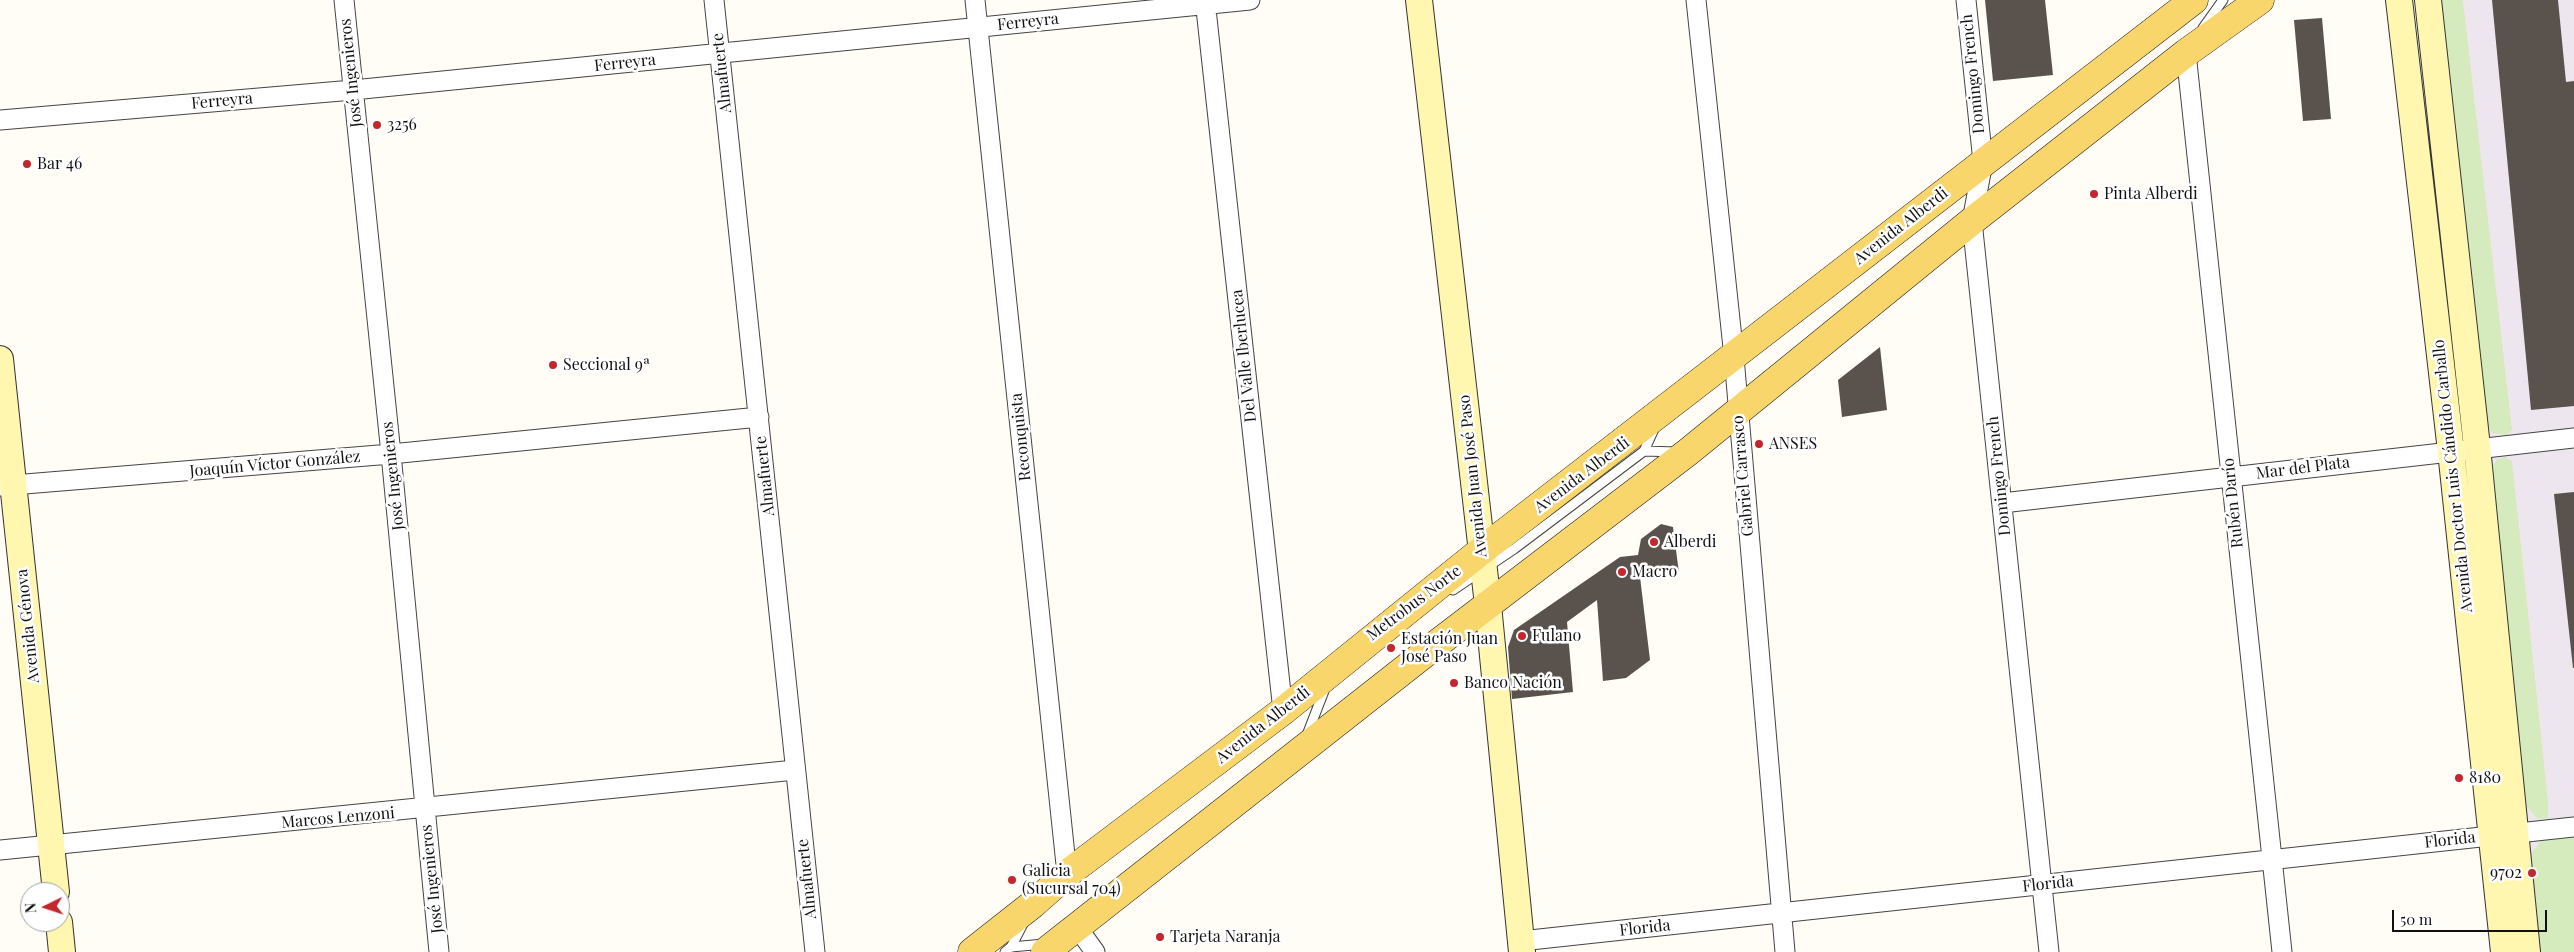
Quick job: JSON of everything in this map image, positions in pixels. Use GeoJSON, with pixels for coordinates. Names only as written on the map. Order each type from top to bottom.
{"type":"FeatureCollection","features":[{"type":"Feature","properties":{"kind":"main road","name":"Avenida Juan José Paso"},"geometry":{"type":"LineString","coordinates":[[1419,0],[1488,605],[1522,947]]}},
{"type":"Feature","properties":{"kind":"main road"},"geometry":{"type":"LineString","coordinates":[[1050,948],[1302,749],[1688,452],[1972,221],[2186,53],[2260,0]]}},
{"type":"Feature","properties":{"kind":"main road","name":"Avenida Doctor Luis Cándido Carballo"},"geometry":{"type":"LineString","coordinates":[[2399,0],[2451,452],[2503,835],[2527,952]]}},
{"type":"Feature","properties":{"kind":"main road","name":"Avenida Doctor Luis Cándido Carballo"},"geometry":{"type":"LineString","coordinates":[[2428,0],[2477,447],[2503,835],[2504,952]]}},
{"type":"Feature","properties":{"kind":"main road","name":"Avenida Alberdi"},"geometry":{"type":"LineString","coordinates":[[972,952],[1033,904],[1067,874],[1482,560],[1662,414],[1983,162],[2192,4]]}},
{"type":"Feature","properties":{"kind":"main road","name":"Avenida Génova"},"geometry":{"type":"LineString","coordinates":[[0,359],[7,485],[55,882]]}},
{"type":"Feature","properties":{"kind":"main road"},"geometry":{"type":"LineString","coordinates":[[59,932],[62,952]]}},
{"type":"Feature","properties":{"kind":"street","name":"José Ingenieros"},"geometry":{"type":"LineString","coordinates":[[344,0],[391,454],[439,952]]}},
{"type":"Feature","properties":{"kind":"street","name":"Almafuerte"},"geometry":{"type":"LineString","coordinates":[[714,0],[815,952]]}},
{"type":"Feature","properties":{"kind":"street","name":"Reconquista"},"geometry":{"type":"LineString","coordinates":[[975,0],[1067,874]]}},
{"type":"Feature","properties":{"kind":"street","name":"Ferreyra"},"geometry":{"type":"LineString","coordinates":[[0,120],[353,90],[978,27],[1205,2],[1250,0]]}},
{"type":"Feature","properties":{"kind":"street","name":"Gabriel Carrasco"},"geometry":{"type":"LineString","coordinates":[[1696,0],[1734,357],[1785,952]]}},
{"type":"Feature","properties":{"kind":"street","name":"Domingo French"},"geometry":{"type":"LineString","coordinates":[[1966,0],[1983,162],[1972,221],[2049,952]]}},
{"type":"Feature","properties":{"kind":"street","name":"Del Valle Iberlucea"},"geometry":{"type":"LineString","coordinates":[[1205,2],[1283,711]]}},
{"type":"Feature","properties":{"kind":"street","name":"Rubén Darío"},"geometry":{"type":"LineString","coordinates":[[2186,53],[2282,952]]}},
{"type":"Feature","properties":{"kind":"street","name":"Joaquín Víctor González"},"geometry":{"type":"LineString","coordinates":[[7,485],[391,454],[759,416]]}},
{"type":"Feature","properties":{"kind":"street","name":"Mar del Plata"},"geometry":{"type":"LineString","coordinates":[[2002,503],[2451,452],[2477,447],[2574,438]]}},
{"type":"Feature","properties":{"kind":"street","name":"Marcos Lenzoni"},"geometry":{"type":"LineString","coordinates":[[0,850],[424,809],[795,770]]}},
{"type":"Feature","properties":{"kind":"street","name":"Florida"},"geometry":{"type":"LineString","coordinates":[[1522,947],[1781,913],[2574,827]]}},
{"type":"Feature","properties":{"kind":"street"},"geometry":{"type":"LineString","coordinates":[[1077,927],[1095,952]]}},
{"type":"Feature","properties":{"kind":"lane"},"geometry":{"type":"LineString","coordinates":[[2186,53],[2223,0]]}},
{"type":"Feature","properties":{"kind":"lane","name":"Metrobus Norte"},"geometry":{"type":"LineString","coordinates":[[1446,594],[1482,560],[1514,549],[1644,451],[1662,414]]}},
{"type":"Feature","properties":{"kind":"lane"},"geometry":{"type":"LineString","coordinates":[[1644,451],[1688,452]]}},
{"type":"Feature","properties":{"kind":"lane"},"geometry":{"type":"LineString","coordinates":[[1283,711],[1328,688],[1302,749]]}},
{"type":"Feature","properties":{"kind":"lane"},"geometry":{"type":"LineString","coordinates":[[1008,950],[1033,904]]}},
{"type":"Feature","properties":{"kind":"lane"},"geometry":{"type":"LineString","coordinates":[[1008,950],[1050,948]]}},
{"type":"Feature","properties":{"kind":"shaded area"},"geometry":{"type":"Polygon","coordinates":[[[2428,0],[2574,0],[2574,952],[2527,952],[2428,0]]]}},
{"type":"Feature","properties":{"kind":"green space"},"geometry":{"type":"Polygon","coordinates":[[[2437,0],[2463,0],[2512,430],[2506,435],[2492,433],[2486,422],[2437,0]]]}},
{"type":"Feature","properties":{"kind":"green space"},"geometry":{"type":"Polygon","coordinates":[[[2506,457],[2512,461],[2548,802],[2548,818],[2538,819],[2526,806],[2491,469],[2497,459],[2506,457]]]}},
{"type":"Feature","properties":{"kind":"green space"},"geometry":{"type":"Polygon","coordinates":[[[2574,837],[2574,952],[2541,952],[2531,854],[2541,841],[2574,837]]]}},
{"type":"Feature","properties":{"kind":"building"},"geometry":{"type":"Polygon","coordinates":[[[1985,0],[2045,0],[2053,75],[1993,81],[1985,0]]]}},
{"type":"Feature","properties":{"kind":"building"},"geometry":{"type":"Polygon","coordinates":[[[2492,0],[2558,0],[2566,82],[2574,81],[2574,406],[2531,410],[2492,0]]]}},
{"type":"Feature","properties":{"kind":"building"},"geometry":{"type":"Polygon","coordinates":[[[2322,18],[2331,119],[2303,121],[2294,20],[2322,18]]]}},
{"type":"Feature","properties":{"kind":"building"},"geometry":{"type":"Polygon","coordinates":[[[1880,347],[1887,410],[1842,417],[1838,380],[1880,347]]]}},
{"type":"Feature","properties":{"kind":"building"},"geometry":{"type":"Polygon","coordinates":[[[2574,492],[2574,668],[2573,668],[2554,494],[2574,492]]]}},
{"type":"Feature","properties":{"kind":"building"},"geometry":{"type":"Polygon","coordinates":[[[1661,524],[1673,527],[1679,573],[1640,577],[1650,660],[1626,678],[1603,681],[1597,600],[1567,622],[1573,692],[1512,699],[1508,647],[1514,630],[1620,557],[1638,555],[1641,539],[1661,524]]]}},
{"type":"Feature","properties":{"kind":"place","name":"3256"},"geometry":{"type":"Point","coordinates":[377,125]}},
{"type":"Feature","properties":{"kind":"place","name":"Bar 46"},"geometry":{"type":"Point","coordinates":[27,164]}},
{"type":"Feature","properties":{"kind":"place","name":"Pinta Alberdi"},"geometry":{"type":"Point","coordinates":[2094,194]}},
{"type":"Feature","properties":{"kind":"place","name":"Seccional 9ª"},"geometry":{"type":"Point","coordinates":[553,365]}},
{"type":"Feature","properties":{"kind":"place","name":"ANSES"},"geometry":{"type":"Point","coordinates":[1759,444]}},
{"type":"Feature","properties":{"kind":"place","name":"Alberdi"},"geometry":{"type":"Point","coordinates":[1654,542]}},
{"type":"Feature","properties":{"kind":"place","name":"Macro"},"geometry":{"type":"Point","coordinates":[1622,572]}},
{"type":"Feature","properties":{"kind":"place","name":"Fulano"},"geometry":{"type":"Point","coordinates":[1522,636]}},
{"type":"Feature","properties":{"kind":"place","name":"Estación Juan José Paso"},"geometry":{"type":"Point","coordinates":[1391,648]}},
{"type":"Feature","properties":{"kind":"place","name":"Banco Nación"},"geometry":{"type":"Point","coordinates":[1454,683]}},
{"type":"Feature","properties":{"kind":"place","name":"8180"},"geometry":{"type":"Point","coordinates":[2459,778]}},
{"type":"Feature","properties":{"kind":"place","name":"9702"},"geometry":{"type":"Point","coordinates":[2532,873]}},
{"type":"Feature","properties":{"kind":"place","name":"Galicia (Sucursal 704)"},"geometry":{"type":"Point","coordinates":[1012,880]}},
{"type":"Feature","properties":{"kind":"place","name":"Tarjeta Naranja"},"geometry":{"type":"Point","coordinates":[1160,937]}}]}
